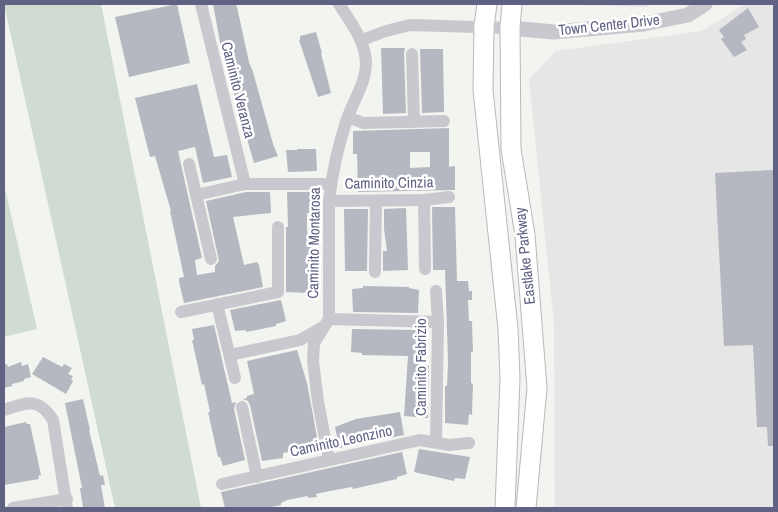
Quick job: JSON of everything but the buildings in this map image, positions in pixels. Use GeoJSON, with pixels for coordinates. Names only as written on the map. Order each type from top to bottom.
{"type":"FeatureCollection","features":[{"type":"Feature","properties":{"kind":"main road","name":"Eastlake Parkway"},"geometry":{"type":"LineString","coordinates":[[487,4],[484,26],[483,90],[508,329],[510,387],[504,508]]}},
{"type":"Feature","properties":{"kind":"main road","name":"Eastlake Parkway"},"geometry":{"type":"LineString","coordinates":[[512,4],[510,28],[511,149],[524,234],[537,388],[526,508]]}},
{"type":"Feature","properties":{"kind":"street","name":"Caminito Veranza"},"geometry":{"type":"LineString","coordinates":[[200,4],[244,184]]}},
{"type":"Feature","properties":{"kind":"street","name":"Caminito Montarosa"},"geometry":{"type":"LineString","coordinates":[[329,460],[318,402],[313,361],[314,343],[326,323],[331,184],[340,142],[364,79],[366,56],[362,40],[339,4]]}},
{"type":"Feature","properties":{"kind":"street","name":"Town Center Drive"},"geometry":{"type":"LineString","coordinates":[[510,28],[554,32],[644,24],[688,15],[705,4]]}},
{"type":"Feature","properties":{"kind":"street"},"geometry":{"type":"LineString","coordinates":[[362,40],[410,25],[510,28]]}},
{"type":"Feature","properties":{"kind":"street"},"geometry":{"type":"LineString","coordinates":[[412,54],[414,122]]}},
{"type":"Feature","properties":{"kind":"street"},"geometry":{"type":"LineString","coordinates":[[348,117],[363,123],[444,121]]}},
{"type":"Feature","properties":{"kind":"street"},"geometry":{"type":"LineString","coordinates":[[189,164],[211,259]]}},
{"type":"Feature","properties":{"kind":"street"},"geometry":{"type":"LineString","coordinates":[[196,195],[244,184],[331,184]]}},
{"type":"Feature","properties":{"kind":"street","name":"Caminito Cinzia"},"geometry":{"type":"LineString","coordinates":[[329,201],[424,200],[449,197]]}},
{"type":"Feature","properties":{"kind":"street"},"geometry":{"type":"LineString","coordinates":[[424,200],[425,269]]}},
{"type":"Feature","properties":{"kind":"street"},"geometry":{"type":"LineString","coordinates":[[375,272],[376,201]]}},
{"type":"Feature","properties":{"kind":"street"},"geometry":{"type":"LineString","coordinates":[[181,312],[278,292],[278,227]]}},
{"type":"Feature","properties":{"kind":"street","name":"Caminito Fabrizio"},"geometry":{"type":"LineString","coordinates":[[436,292],[438,322],[436,442]]}},
{"type":"Feature","properties":{"kind":"street"},"geometry":{"type":"LineString","coordinates":[[218,304],[236,378]]}},
{"type":"Feature","properties":{"kind":"street"},"geometry":{"type":"LineString","coordinates":[[230,355],[300,340],[326,323],[438,322]]}},
{"type":"Feature","properties":{"kind":"street"},"geometry":{"type":"LineString","coordinates":[[4,410],[24,404],[40,405],[46,409],[53,420],[67,504],[13,508]]}},
{"type":"Feature","properties":{"kind":"street"},"geometry":{"type":"LineString","coordinates":[[242,407],[257,476]]}},
{"type":"Feature","properties":{"kind":"street","name":"Caminito Leonzino"},"geometry":{"type":"LineString","coordinates":[[222,484],[420,440],[449,445],[469,443]]}},
{"type":"Feature","properties":{"kind":"shaded area"},"geometry":{"type":"Polygon","coordinates":[[[4,4],[101,4],[201,508],[115,508],[4,4]]]}},
{"type":"Feature","properties":{"kind":"shaded area"},"geometry":{"type":"Polygon","coordinates":[[[546,4],[649,4],[645,7],[546,4]]]}},
{"type":"Feature","properties":{"kind":"shaded area"},"geometry":{"type":"Polygon","coordinates":[[[745,4],[774,4],[774,508],[555,508],[554,324],[529,79],[556,51],[702,31],[745,4]]]}},
{"type":"Feature","properties":{"kind":"shaded area"},"geometry":{"type":"Polygon","coordinates":[[[4,184],[37,329],[4,337],[4,184]]]}}]}
